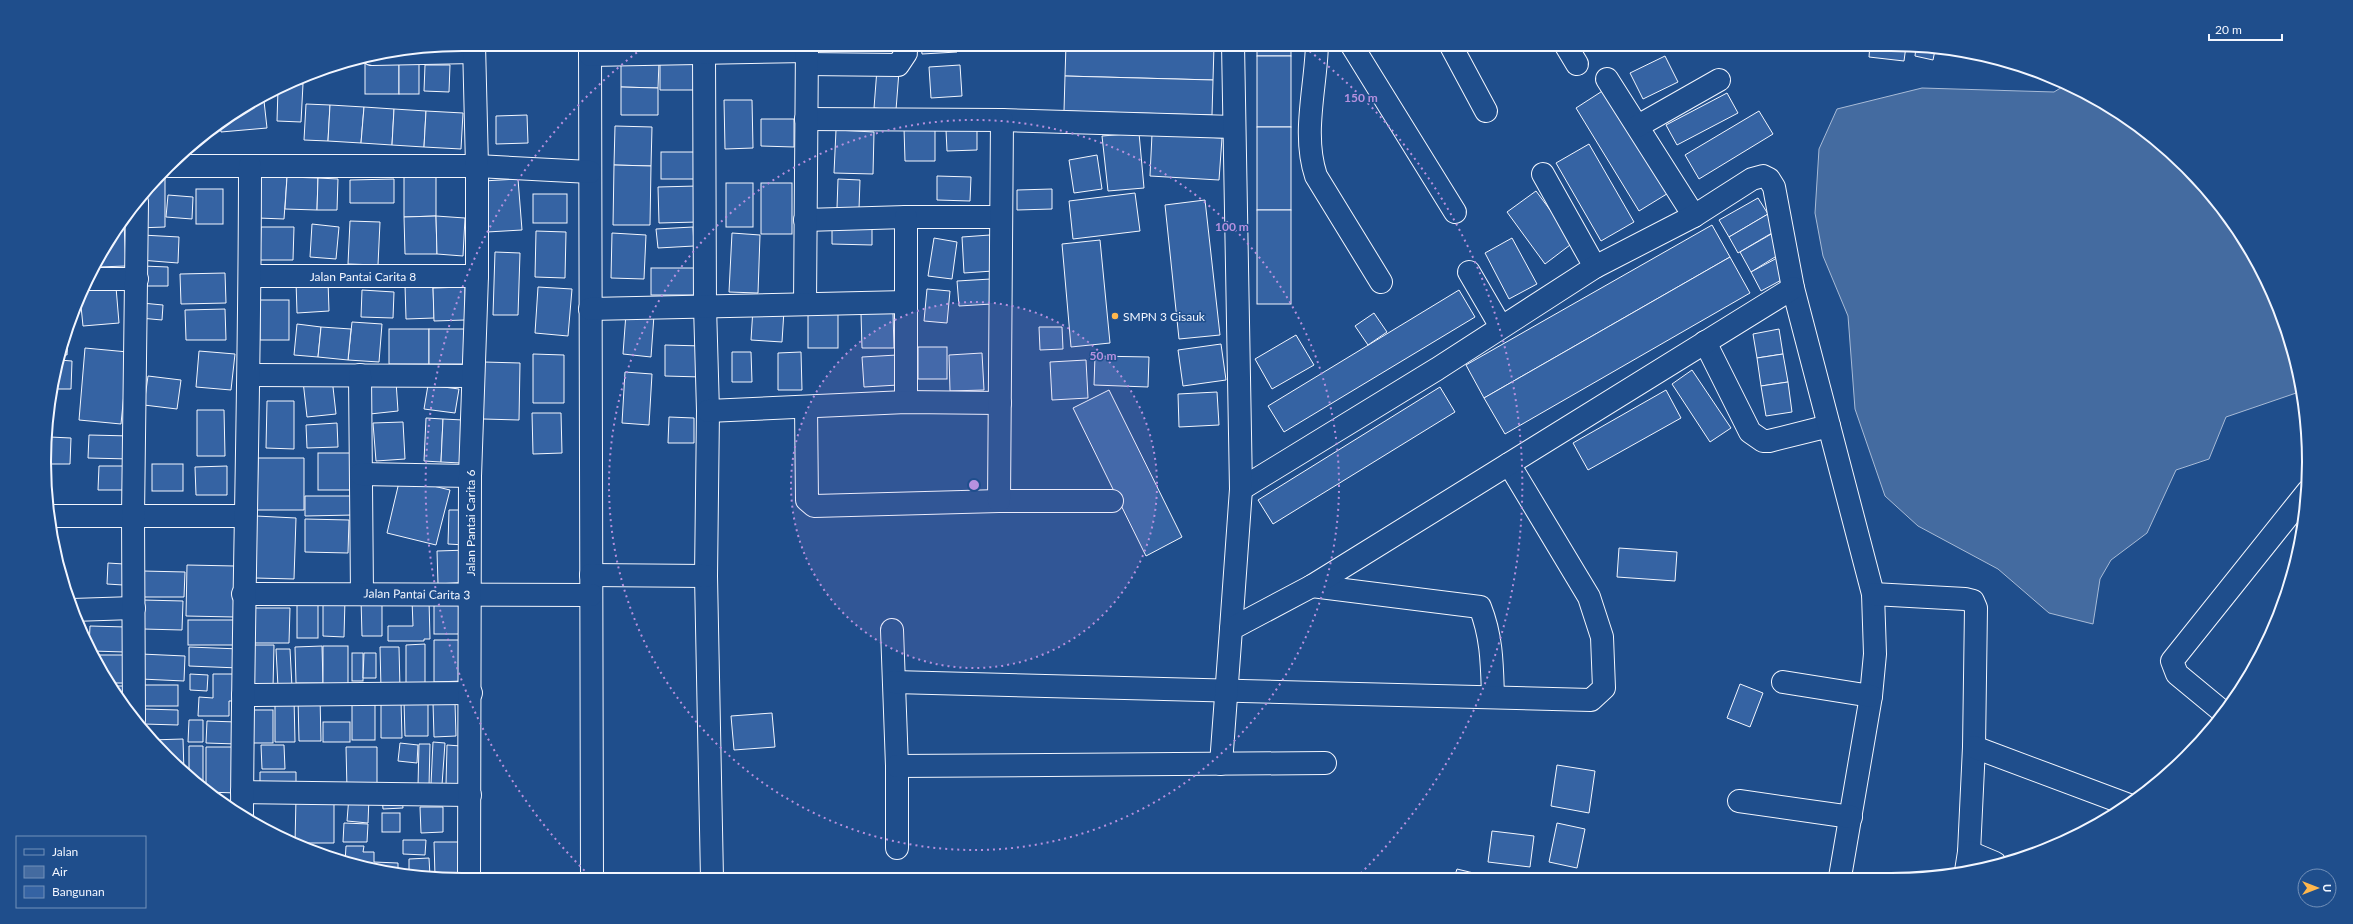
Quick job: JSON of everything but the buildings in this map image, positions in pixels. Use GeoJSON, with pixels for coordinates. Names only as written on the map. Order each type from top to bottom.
{"type":"FeatureCollection","features":[{"type":"Feature","properties":{"kind":"street","name":"Jalan Pantai Carita 6"},"geometry":{"type":"LineString","coordinates":[[469,873],[471,693],[470,476],[477,276],[477,166],[474,51]]}},
{"type":"Feature","properties":{"kind":"street"},"geometry":{"type":"LineString","coordinates":[[590,51],[592,873]]}},
{"type":"Feature","properties":{"kind":"street"},"geometry":{"type":"LineString","coordinates":[[618,51],[704,54],[807,53],[898,65],[906,51]]}},
{"type":"Feature","properties":{"kind":"street"},"geometry":{"type":"LineString","coordinates":[[1221,764],[1225,691],[1241,489],[1233,51]]}},
{"type":"Feature","properties":{"kind":"street"},"geometry":{"type":"LineString","coordinates":[[1316,51],[1309,145],[1312,163],[1316,176],[1381,282]]}},
{"type":"Feature","properties":{"kind":"street"},"geometry":{"type":"LineString","coordinates":[[1355,51],[1454,212]]}},
{"type":"Feature","properties":{"kind":"street"},"geometry":{"type":"LineString","coordinates":[[1454,51],[1486,111]]}},
{"type":"Feature","properties":{"kind":"street"},"geometry":{"type":"LineString","coordinates":[[1569,51],[1577,64]]}},
{"type":"Feature","properties":{"kind":"street"},"geometry":{"type":"LineString","coordinates":[[805,304],[807,53]]}},
{"type":"Feature","properties":{"kind":"street"},"geometry":{"type":"LineString","coordinates":[[704,54],[705,306],[708,411],[706,576],[712,873]]}},
{"type":"Feature","properties":{"kind":"street"},"geometry":{"type":"LineString","coordinates":[[1607,79],[1694,216]]}},
{"type":"Feature","properties":{"kind":"street"},"geometry":{"type":"LineString","coordinates":[[1638,126],[1719,80]]}},
{"type":"Feature","properties":{"kind":"street"},"geometry":{"type":"LineString","coordinates":[[806,119],[1002,120],[1234,127]]}},
{"type":"Feature","properties":{"kind":"street"},"geometry":{"type":"LineString","coordinates":[[999,501],[1000,217],[1002,120]]}},
{"type":"Feature","properties":{"kind":"street"},"geometry":{"type":"LineString","coordinates":[[177,166],[477,166],[590,172]]}},
{"type":"Feature","properties":{"kind":"street"},"geometry":{"type":"LineString","coordinates":[[250,166],[250,375],[244,516],[244,695],[238,805],[470,795]]}},
{"type":"Feature","properties":{"kind":"street"},"geometry":{"type":"LineString","coordinates":[[1543,174],[1595,267]]}},
{"type":"Feature","properties":{"kind":"street"},"geometry":{"type":"LineString","coordinates":[[1241,489],[1437,370],[1595,267],[1694,216],[1752,179],[1762,176],[1769,179],[1774,186],[1793,288],[1873,594],[1875,654],[1871,696],[1841,873]]}},
{"type":"Feature","properties":{"kind":"street"},"geometry":{"type":"LineString","coordinates":[[134,709],[133,516],[137,211]]}},
{"type":"Feature","properties":{"kind":"street"},"geometry":{"type":"LineString","coordinates":[[805,220],[906,217],[1000,217]]}},
{"type":"Feature","properties":{"kind":"street"},"geometry":{"type":"LineString","coordinates":[[906,217],[906,402]]}},
{"type":"Feature","properties":{"kind":"street"},"geometry":{"type":"LineString","coordinates":[[1469,272],[1501,328]]}},
{"type":"Feature","properties":{"kind":"street","name":"Jalan Pantai Carita 8"},"geometry":{"type":"LineString","coordinates":[[250,276],[477,276]]}},
{"type":"Feature","properties":{"kind":"street"},"geometry":{"type":"LineString","coordinates":[[94,279],[137,279]]}},
{"type":"Feature","properties":{"kind":"street"},"geometry":{"type":"LineString","coordinates":[[1231,629],[1312,586],[1793,288]]}},
{"type":"Feature","properties":{"kind":"street"},"geometry":{"type":"LineString","coordinates":[[590,309],[906,302]]}},
{"type":"Feature","properties":{"kind":"street"},"geometry":{"type":"LineString","coordinates":[[1705,342],[1750,432],[1758,438],[1769,441],[1829,426]]}},
{"type":"Feature","properties":{"kind":"street"},"geometry":{"type":"LineString","coordinates":[[250,375],[473,376]]}},
{"type":"Feature","properties":{"kind":"street"},"geometry":{"type":"LineString","coordinates":[[360,375],[362,594]]}},
{"type":"Feature","properties":{"kind":"street"},"geometry":{"type":"LineString","coordinates":[[708,411],[906,402],[1000,403]]}},
{"type":"Feature","properties":{"kind":"street"},"geometry":{"type":"LineString","coordinates":[[806,407],[807,500],[814,506],[999,501],[1112,501]]}},
{"type":"Feature","properties":{"kind":"street"},"geometry":{"type":"LineString","coordinates":[[894,682],[1591,700],[1604,688],[1602,637],[1589,597],[1509,464]]}},
{"type":"Feature","properties":{"kind":"street"},"geometry":{"type":"LineString","coordinates":[[361,474],[470,476]]}},
{"type":"Feature","properties":{"kind":"street"},"geometry":{"type":"LineString","coordinates":[[2219,709],[2177,674],[2172,661],[2300,501]]}},
{"type":"Feature","properties":{"kind":"street"},"geometry":{"type":"LineString","coordinates":[[55,516],[244,516]]}},
{"type":"Feature","properties":{"kind":"street","name":"Jalan Pantai Carita 3"},"geometry":{"type":"LineString","coordinates":[[243,594],[471,595],[706,576]]}},
{"type":"Feature","properties":{"kind":"street"},"geometry":{"type":"LineString","coordinates":[[1312,586],[1480,607],[1488,628],[1492,653],[1493,697]]}},
{"type":"Feature","properties":{"kind":"street"},"geometry":{"type":"LineString","coordinates":[[1873,594],[1965,599],[1973,601],[1976,608],[1974,747],[1967,862],[1982,863]]}},
{"type":"Feature","properties":{"kind":"street"},"geometry":{"type":"LineString","coordinates":[[79,610],[134,608]]}},
{"type":"Feature","properties":{"kind":"street"},"geometry":{"type":"LineString","coordinates":[[892,630],[897,766],[897,848]]}},
{"type":"Feature","properties":{"kind":"street"},"geometry":{"type":"LineString","coordinates":[[1783,682],[1871,696]]}},
{"type":"Feature","properties":{"kind":"street"},"geometry":{"type":"LineString","coordinates":[[244,695],[471,693]]}},
{"type":"Feature","properties":{"kind":"street"},"geometry":{"type":"LineString","coordinates":[[1974,747],[2121,802]]}},
{"type":"Feature","properties":{"kind":"street"},"geometry":{"type":"LineString","coordinates":[[897,766],[1325,763]]}},
{"type":"Feature","properties":{"kind":"street"},"geometry":{"type":"LineString","coordinates":[[1739,801],[1851,817]]}},
{"type":"Feature","properties":{"kind":"water"},"geometry":{"type":"Polygon","coordinates":[[[1922,88],[2054,92],[2061,88],[2073,93],[2119,120],[2141,136],[2182,171],[2217,212],[2247,257],[2260,280],[2271,305],[2288,356],[2296,393],[2226,417],[2209,459],[2176,470],[2147,533],[2111,560],[2100,579],[2093,624],[2049,613],[1998,569],[1918,526],[1885,496],[1855,409],[1848,316],[1823,256],[1815,213],[1819,149],[1837,109],[1922,88]]]}},
{"type":"Feature","properties":{"kind":"place","name":"SMPN 3 Cisauk"},"geometry":{"type":"Point","coordinates":[1115,316]}}]}
